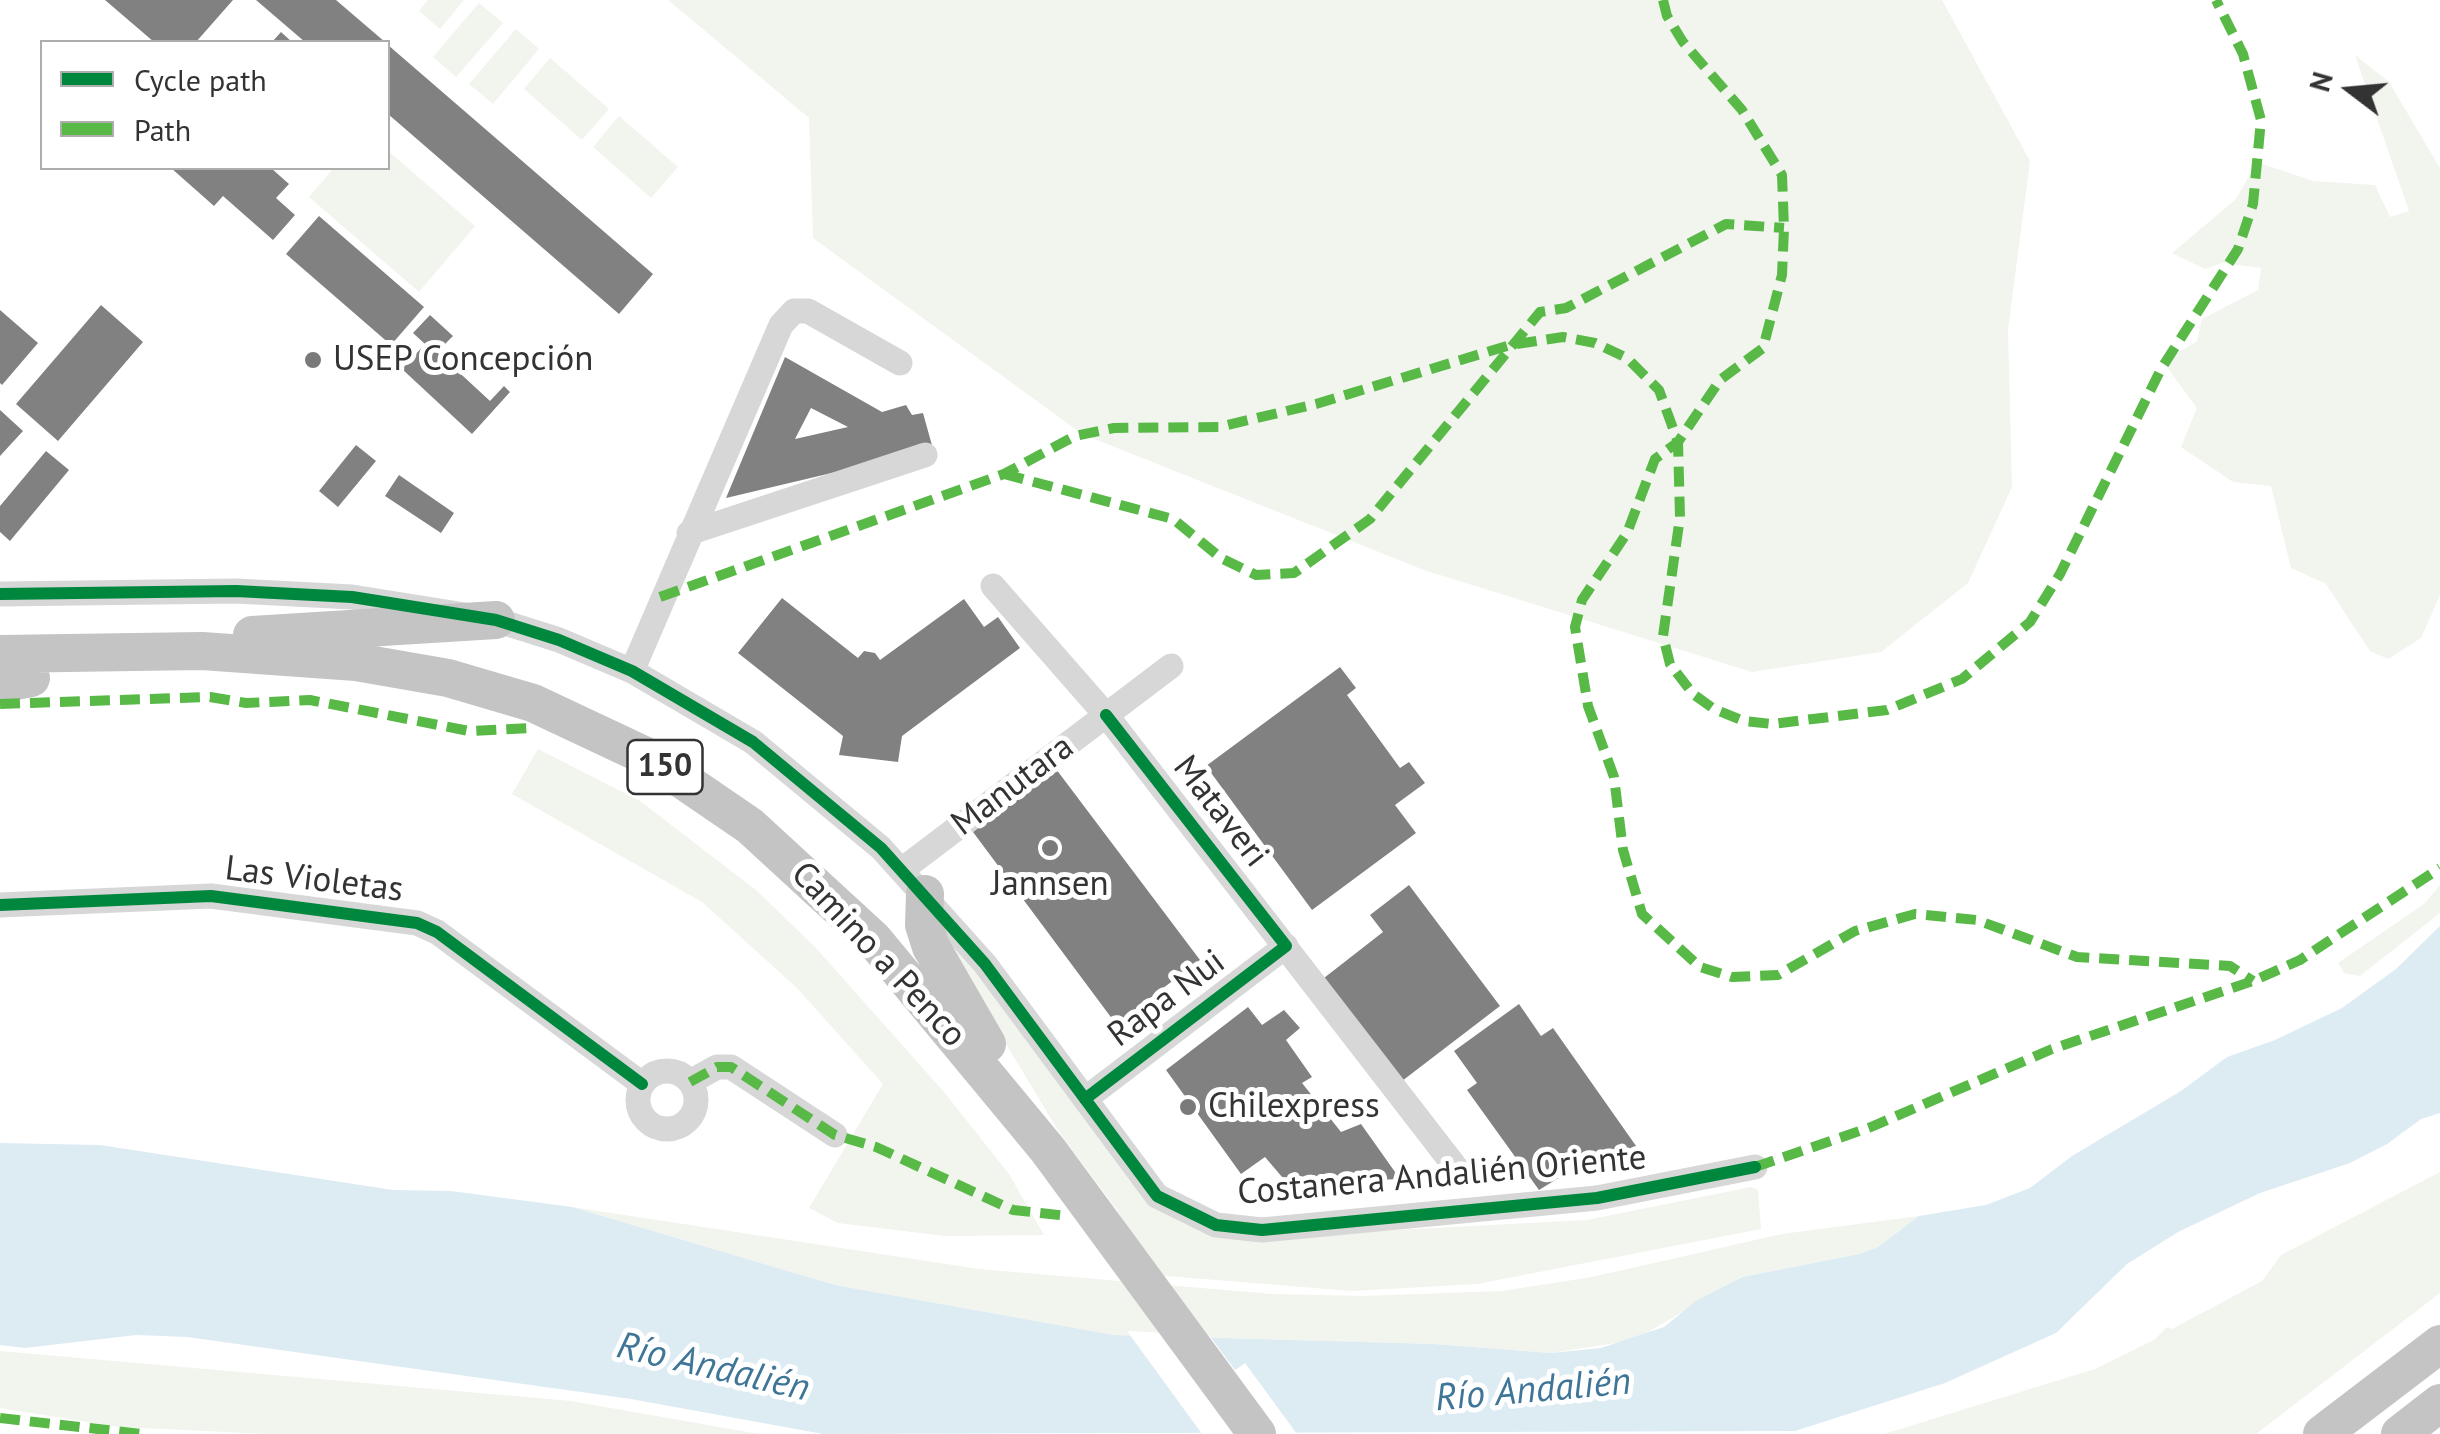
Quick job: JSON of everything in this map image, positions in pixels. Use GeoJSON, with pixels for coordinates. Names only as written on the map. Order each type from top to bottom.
{"type":"FeatureCollection","features":[{"type":"Feature","properties":{"kind":"highway"},"geometry":{"type":"LineString","coordinates":[[140,650],[305,629],[496,620]]}},
{"type":"Feature","properties":{"kind":"highway","name":"Camino a Penco"},"geometry":{"type":"LineString","coordinates":[[0,654],[140,650],[310,656],[432,675],[533,703],[652,759],[750,826],[836,900],[920,990],[1048,1150],[1081,1214],[1228,1434]]}},
{"type":"Feature","properties":{"kind":"highway","name":"Camino a Penco"},"geometry":{"type":"LineString","coordinates":[[10,680],[209,674],[350,683],[489,713],[616,766],[735,842],[806,903],[1081,1214],[1257,1434]]}},
{"type":"Feature","properties":{"kind":"highway"},"geometry":{"type":"LineString","coordinates":[[914,882],[931,947],[1048,1150]]}},
{"type":"Feature","properties":{"kind":"highway"},"geometry":{"type":"LineString","coordinates":[[2322,1434],[2440,1344]]}},
{"type":"Feature","properties":{"kind":"highway"},"geometry":{"type":"LineString","coordinates":[[2299,1434],[2378,1390]]}},
{"type":"Feature","properties":{"kind":"highway"},"geometry":{"type":"LineString","coordinates":[[2400,1434],[2440,1403]]}},
{"type":"Feature","properties":{"kind":"street"},"geometry":{"type":"LineString","coordinates":[[632,671],[782,325],[794,311],[808,311],[900,364]]}},
{"type":"Feature","properties":{"kind":"street"},"geometry":{"type":"LineString","coordinates":[[690,534],[925,455]]}},
{"type":"Feature","properties":{"kind":"street","name":"Mataveri"},"geometry":{"type":"LineString","coordinates":[[994,586],[1106,715],[1458,1169]]}},
{"type":"Feature","properties":{"kind":"street","name":"Costanera Andalién Oriente"},"geometry":{"type":"LineString","coordinates":[[0,594],[305,594],[386,602],[496,620],[560,640],[632,671],[768,754],[914,882],[984,964],[1145,1182],[1172,1207],[1216,1225],[1262,1230],[1596,1198],[1756,1166]]}},
{"type":"Feature","properties":{"kind":"street","name":"Manutara"},"geometry":{"type":"LineString","coordinates":[[914,882],[1106,715],[1170,666]]}},
{"type":"Feature","properties":{"kind":"street","name":"Las Violetas"},"geometry":{"type":"LineString","coordinates":[[0,906],[211,896],[396,918],[436,932],[582,1040],[650,1078]]}},
{"type":"Feature","properties":{"kind":"street","name":"Rapa Nui"},"geometry":{"type":"LineString","coordinates":[[1085,1099],[1286,946]]}},
{"type":"Feature","properties":{"kind":"street"},"geometry":{"type":"LineString","coordinates":[[690,1082],[716,1067],[731,1068],[835,1135]]}},
{"type":"Feature","properties":{"kind":"street"},"geometry":{"type":"LineString","coordinates":[[674,1072],[690,1082],[695,1093],[693,1113],[685,1123],[664,1129],[646,1120],[639,1110],[650,1078],[674,1072]]}},
{"type":"Feature","properties":{"kind":"shaded area"},"geometry":{"type":"Polygon","coordinates":[[[428,0],[464,0],[440,29],[419,11],[428,0]]]}},
{"type":"Feature","properties":{"kind":"shaded area"},"geometry":{"type":"Polygon","coordinates":[[[668,0],[1942,0],[2030,161],[2008,330],[2012,487],[1968,583],[1881,652],[1752,672],[1424,570],[1082,434],[813,238],[809,118],[668,0]]]}},
{"type":"Feature","properties":{"kind":"shaded area"},"geometry":{"type":"Polygon","coordinates":[[[479,3],[503,23],[456,77],[433,57],[479,3]]]}},
{"type":"Feature","properties":{"kind":"shaded area"},"geometry":{"type":"Polygon","coordinates":[[[516,29],[539,49],[493,104],[469,84],[516,29]]]}},
{"type":"Feature","properties":{"kind":"shaded area"},"geometry":{"type":"Polygon","coordinates":[[[2355,55],[2389,82],[2440,168],[2440,595],[2421,638],[2388,659],[2370,651],[2326,584],[2291,568],[2271,486],[2233,482],[2181,447],[2197,408],[2163,362],[2197,341],[2202,319],[2258,290],[2261,268],[2223,263],[2205,269],[2172,253],[2236,199],[2257,162],[2313,181],[2375,185],[2390,217],[2409,211],[2355,55]]]}},
{"type":"Feature","properties":{"kind":"shaded area"},"geometry":{"type":"Polygon","coordinates":[[[550,58],[609,109],[582,140],[524,89],[550,58]]]}},
{"type":"Feature","properties":{"kind":"shaded area"},"geometry":{"type":"Polygon","coordinates":[[[619,116],[678,167],[651,198],[593,147],[619,116]]]}},
{"type":"Feature","properties":{"kind":"shaded area"},"geometry":{"type":"Polygon","coordinates":[[[390,153],[475,226],[419,292],[309,197],[332,170],[390,170],[390,153]]]}},
{"type":"Feature","properties":{"kind":"shaded area"},"geometry":{"type":"Polygon","coordinates":[[[538,749],[640,801],[756,890],[816,948],[944,1092],[1009,1174],[1044,1235],[945,1236],[838,1223],[809,1208],[883,1084],[797,988],[702,902],[512,794],[538,749]]]}},
{"type":"Feature","properties":{"kind":"shaded area"},"geometry":{"type":"Polygon","coordinates":[[[2440,885],[2440,913],[2360,976],[2344,973],[2338,963],[2424,904],[2440,885]]]}},
{"type":"Feature","properties":{"kind":"shaded area"},"geometry":{"type":"Polygon","coordinates":[[[944,941],[958,945],[1141,1190],[1244,1238],[1587,1220],[1751,1187],[1758,1190],[1761,1229],[1477,1284],[1352,1291],[1154,1275],[1117,1210],[1059,1132],[944,941]]]}},
{"type":"Feature","properties":{"kind":"shaded area"},"geometry":{"type":"Polygon","coordinates":[[[2440,1172],[2440,1293],[2256,1434],[1884,1434],[2095,1369],[2154,1340],[2167,1327],[2172,1329],[2262,1281],[2281,1255],[2440,1172]]]}},
{"type":"Feature","properties":{"kind":"shaded area"},"geometry":{"type":"Polygon","coordinates":[[[572,1207],[979,1269],[1272,1294],[1364,1296],[1502,1291],[1592,1277],[1782,1234],[1919,1216],[1878,1247],[1859,1254],[1741,1277],[1635,1340],[1551,1353],[1434,1344],[1114,1335],[835,1285],[572,1207]]]}},
{"type":"Feature","properties":{"kind":"shaded area"},"geometry":{"type":"Polygon","coordinates":[[[0,1351],[571,1401],[759,1434],[268,1434],[119,1427],[0,1408],[0,1351]]]}},
{"type":"Feature","properties":{"kind":"water","name":"Río Andalién"},"geometry":{"type":"Polygon","coordinates":[[[2440,926],[2440,1113],[2421,1119],[2387,1144],[2350,1163],[2260,1193],[2178,1232],[2127,1264],[2056,1333],[1945,1383],[1795,1431],[823,1434],[631,1399],[187,1337],[136,1335],[25,1348],[0,1345],[0,1143],[100,1145],[393,1190],[451,1191],[572,1207],[835,1285],[1114,1335],[1434,1344],[1551,1353],[1601,1348],[1664,1327],[1696,1301],[1742,1277],[1859,1254],[1878,1247],[1919,1216],[1986,1205],[2030,1188],[2072,1156],[2181,1091],[2227,1057],[2275,1040],[2342,1008],[2396,969],[2440,926]]]}},
{"type":"Feature","properties":{"kind":"pier"},"geometry":{"type":"Polygon","coordinates":[[[1127,1331],[1209,1335],[1235,1370],[1245,1363],[1297,1434],[1202,1434],[1127,1331]]]}},
{"type":"Feature","properties":{"kind":"building"},"geometry":{"type":"Polygon","coordinates":[[[105,0],[233,0],[198,40],[152,40],[105,0]]]}},
{"type":"Feature","properties":{"kind":"building"},"geometry":{"type":"Polygon","coordinates":[[[256,0],[336,0],[383,40],[303,40],[256,0]]]}},
{"type":"Feature","properties":{"kind":"building"},"geometry":{"type":"Polygon","coordinates":[[[281,32],[290,40],[274,40],[281,32]]]}},
{"type":"Feature","properties":{"kind":"building"},"geometry":{"type":"Polygon","coordinates":[[[390,47],[653,274],[619,314],[390,116],[390,47]]]}},
{"type":"Feature","properties":{"kind":"building"},"geometry":{"type":"Polygon","coordinates":[[[173,170],[273,170],[289,184],[276,198],[295,215],[273,240],[223,196],[214,206],[173,170]]]}},
{"type":"Feature","properties":{"kind":"building"},"geometry":{"type":"Polygon","coordinates":[[[319,216],[424,307],[391,345],[286,254],[319,216]]]}},
{"type":"Feature","properties":{"kind":"building"},"geometry":{"type":"Polygon","coordinates":[[[101,305],[143,342],[58,441],[16,404],[101,305]]]}},
{"type":"Feature","properties":{"kind":"building"},"geometry":{"type":"Polygon","coordinates":[[[0,310],[38,343],[2,385],[0,383],[0,310]]]}},
{"type":"Feature","properties":{"kind":"building"},"geometry":{"type":"Polygon","coordinates":[[[430,315],[453,336],[437,352],[490,401],[504,386],[510,392],[472,434],[402,369],[425,344],[413,333],[430,315]]]}},
{"type":"Feature","properties":{"kind":"building"},"geometry":{"type":"Polygon","coordinates":[[[785,357],[882,412],[906,405],[912,415],[923,413],[933,449],[726,498],[785,357]],[[811,408],[795,439],[848,427],[811,408]]]}},
{"type":"Feature","properties":{"kind":"building"},"geometry":{"type":"Polygon","coordinates":[[[0,410],[23,431],[0,456],[0,410]]]}},
{"type":"Feature","properties":{"kind":"building"},"geometry":{"type":"Polygon","coordinates":[[[356,445],[376,461],[338,507],[319,491],[356,445]]]}},
{"type":"Feature","properties":{"kind":"building"},"geometry":{"type":"Polygon","coordinates":[[[46,451],[69,470],[10,541],[0,532],[0,506],[46,451]]]}},
{"type":"Feature","properties":{"kind":"building"},"geometry":{"type":"Polygon","coordinates":[[[399,475],[454,513],[441,533],[385,496],[399,475]]]}},
{"type":"Feature","properties":{"kind":"building"},"geometry":{"type":"Polygon","coordinates":[[[782,598],[858,658],[864,651],[875,653],[880,660],[964,599],[984,627],[998,617],[1020,648],[902,736],[898,762],[839,755],[843,736],[738,653],[782,598]]]}},
{"type":"Feature","properties":{"kind":"building"},"geometry":{"type":"Polygon","coordinates":[[[1340,667],[1356,688],[1347,695],[1400,768],[1409,762],[1425,783],[1395,805],[1416,833],[1312,910],[1206,766],[1340,667]]]}},
{"type":"Feature","properties":{"kind":"building"},"geometry":{"type":"Polygon","coordinates":[[[1056,769],[1200,960],[1116,1024],[973,832],[1056,769]]]}},
{"type":"Feature","properties":{"kind":"building"},"geometry":{"type":"Polygon","coordinates":[[[1409,885],[1500,1006],[1402,1081],[1324,978],[1383,932],[1370,915],[1409,885]]]}},
{"type":"Feature","properties":{"kind":"building"},"geometry":{"type":"Polygon","coordinates":[[[1519,1004],[1541,1036],[1553,1028],[1641,1153],[1617,1169],[1578,1166],[1539,1190],[1467,1090],[1477,1083],[1454,1051],[1519,1004]]]}},
{"type":"Feature","properties":{"kind":"building"},"geometry":{"type":"Polygon","coordinates":[[[1248,1007],[1262,1025],[1284,1010],[1300,1028],[1286,1040],[1312,1077],[1302,1083],[1341,1132],[1361,1124],[1400,1179],[1288,1184],[1265,1157],[1241,1174],[1166,1070],[1248,1007]]]}},
{"type":"Feature","properties":{"kind":"marked path"},"geometry":{"type":"LineString","coordinates":[[1663,0],[1667,16],[1683,42],[1742,110],[1782,175],[1784,228],[1782,275],[1763,348],[1720,380],[1678,442],[1655,459],[1627,533],[1582,600],[1575,627],[1588,706],[1614,777],[1623,850],[1642,914],[1700,967],[1732,977],[1778,975],[1855,931],[1915,914],[1977,920],[2077,957],[2230,966],[2253,981]]}},
{"type":"Feature","properties":{"kind":"marked path"},"geometry":{"type":"LineString","coordinates":[[660,597],[1004,474],[1075,436],[1114,428],[1219,427],[1316,404],[1510,345],[1563,337],[1595,343],[1627,358],[1659,390],[1678,442],[1680,517],[1663,636],[1670,664],[1693,694],[1714,709],[1744,721],[1772,724],[1887,710],[1962,679],[2030,622],[2060,574],[2161,369],[2238,249],[2253,204],[2261,120],[2243,54],[2216,0]]}},
{"type":"Feature","properties":{"kind":"marked path"},"geometry":{"type":"LineString","coordinates":[[1004,474],[1173,519],[1221,558],[1256,575],[1294,573],[1370,519],[1540,312],[1566,308],[1726,224],[1784,228]]}},
{"type":"Feature","properties":{"kind":"marked path"},"geometry":{"type":"LineString","coordinates":[[0,704],[210,697],[246,703],[310,700],[469,731],[531,728]]}},
{"type":"Feature","properties":{"kind":"marked path"},"geometry":{"type":"LineString","coordinates":[[1755,1167],[1871,1127],[2052,1049],[2253,981],[2300,960],[2440,868]]}},
{"type":"Feature","properties":{"kind":"marked path"},"geometry":{"type":"LineString","coordinates":[[690,1082],[717,1067],[731,1067],[835,1135],[876,1147],[1013,1210],[1068,1216]]}},
{"type":"Feature","properties":{"kind":"marked path"},"geometry":{"type":"LineString","coordinates":[[0,1418],[142,1434]]}},
{"type":"Feature","properties":{"kind":"cycle path"},"geometry":{"type":"LineString","coordinates":[[0,594],[236,591],[352,597],[496,620],[559,640],[632,671],[753,742],[881,848],[985,964],[1157,1196],[1216,1225],[1262,1230],[1597,1198],[1755,1167]]}},
{"type":"Feature","properties":{"kind":"cycle path"},"geometry":{"type":"LineString","coordinates":[[1085,1099],[1286,946],[1106,715]]}},
{"type":"Feature","properties":{"kind":"cycle path"},"geometry":{"type":"LineString","coordinates":[[0,905],[211,896],[417,923],[437,932],[642,1084]]}},
{"type":"Feature","properties":{"kind":"place","name":"USEP Concepción"},"geometry":{"type":"Point","coordinates":[313,360]}},
{"type":"Feature","properties":{"kind":"place","name":"Jannsen"},"geometry":{"type":"Point","coordinates":[1050,848]}},
{"type":"Feature","properties":{"kind":"place","name":"Chilexpress"},"geometry":{"type":"Point","coordinates":[1188,1107]}}]}
